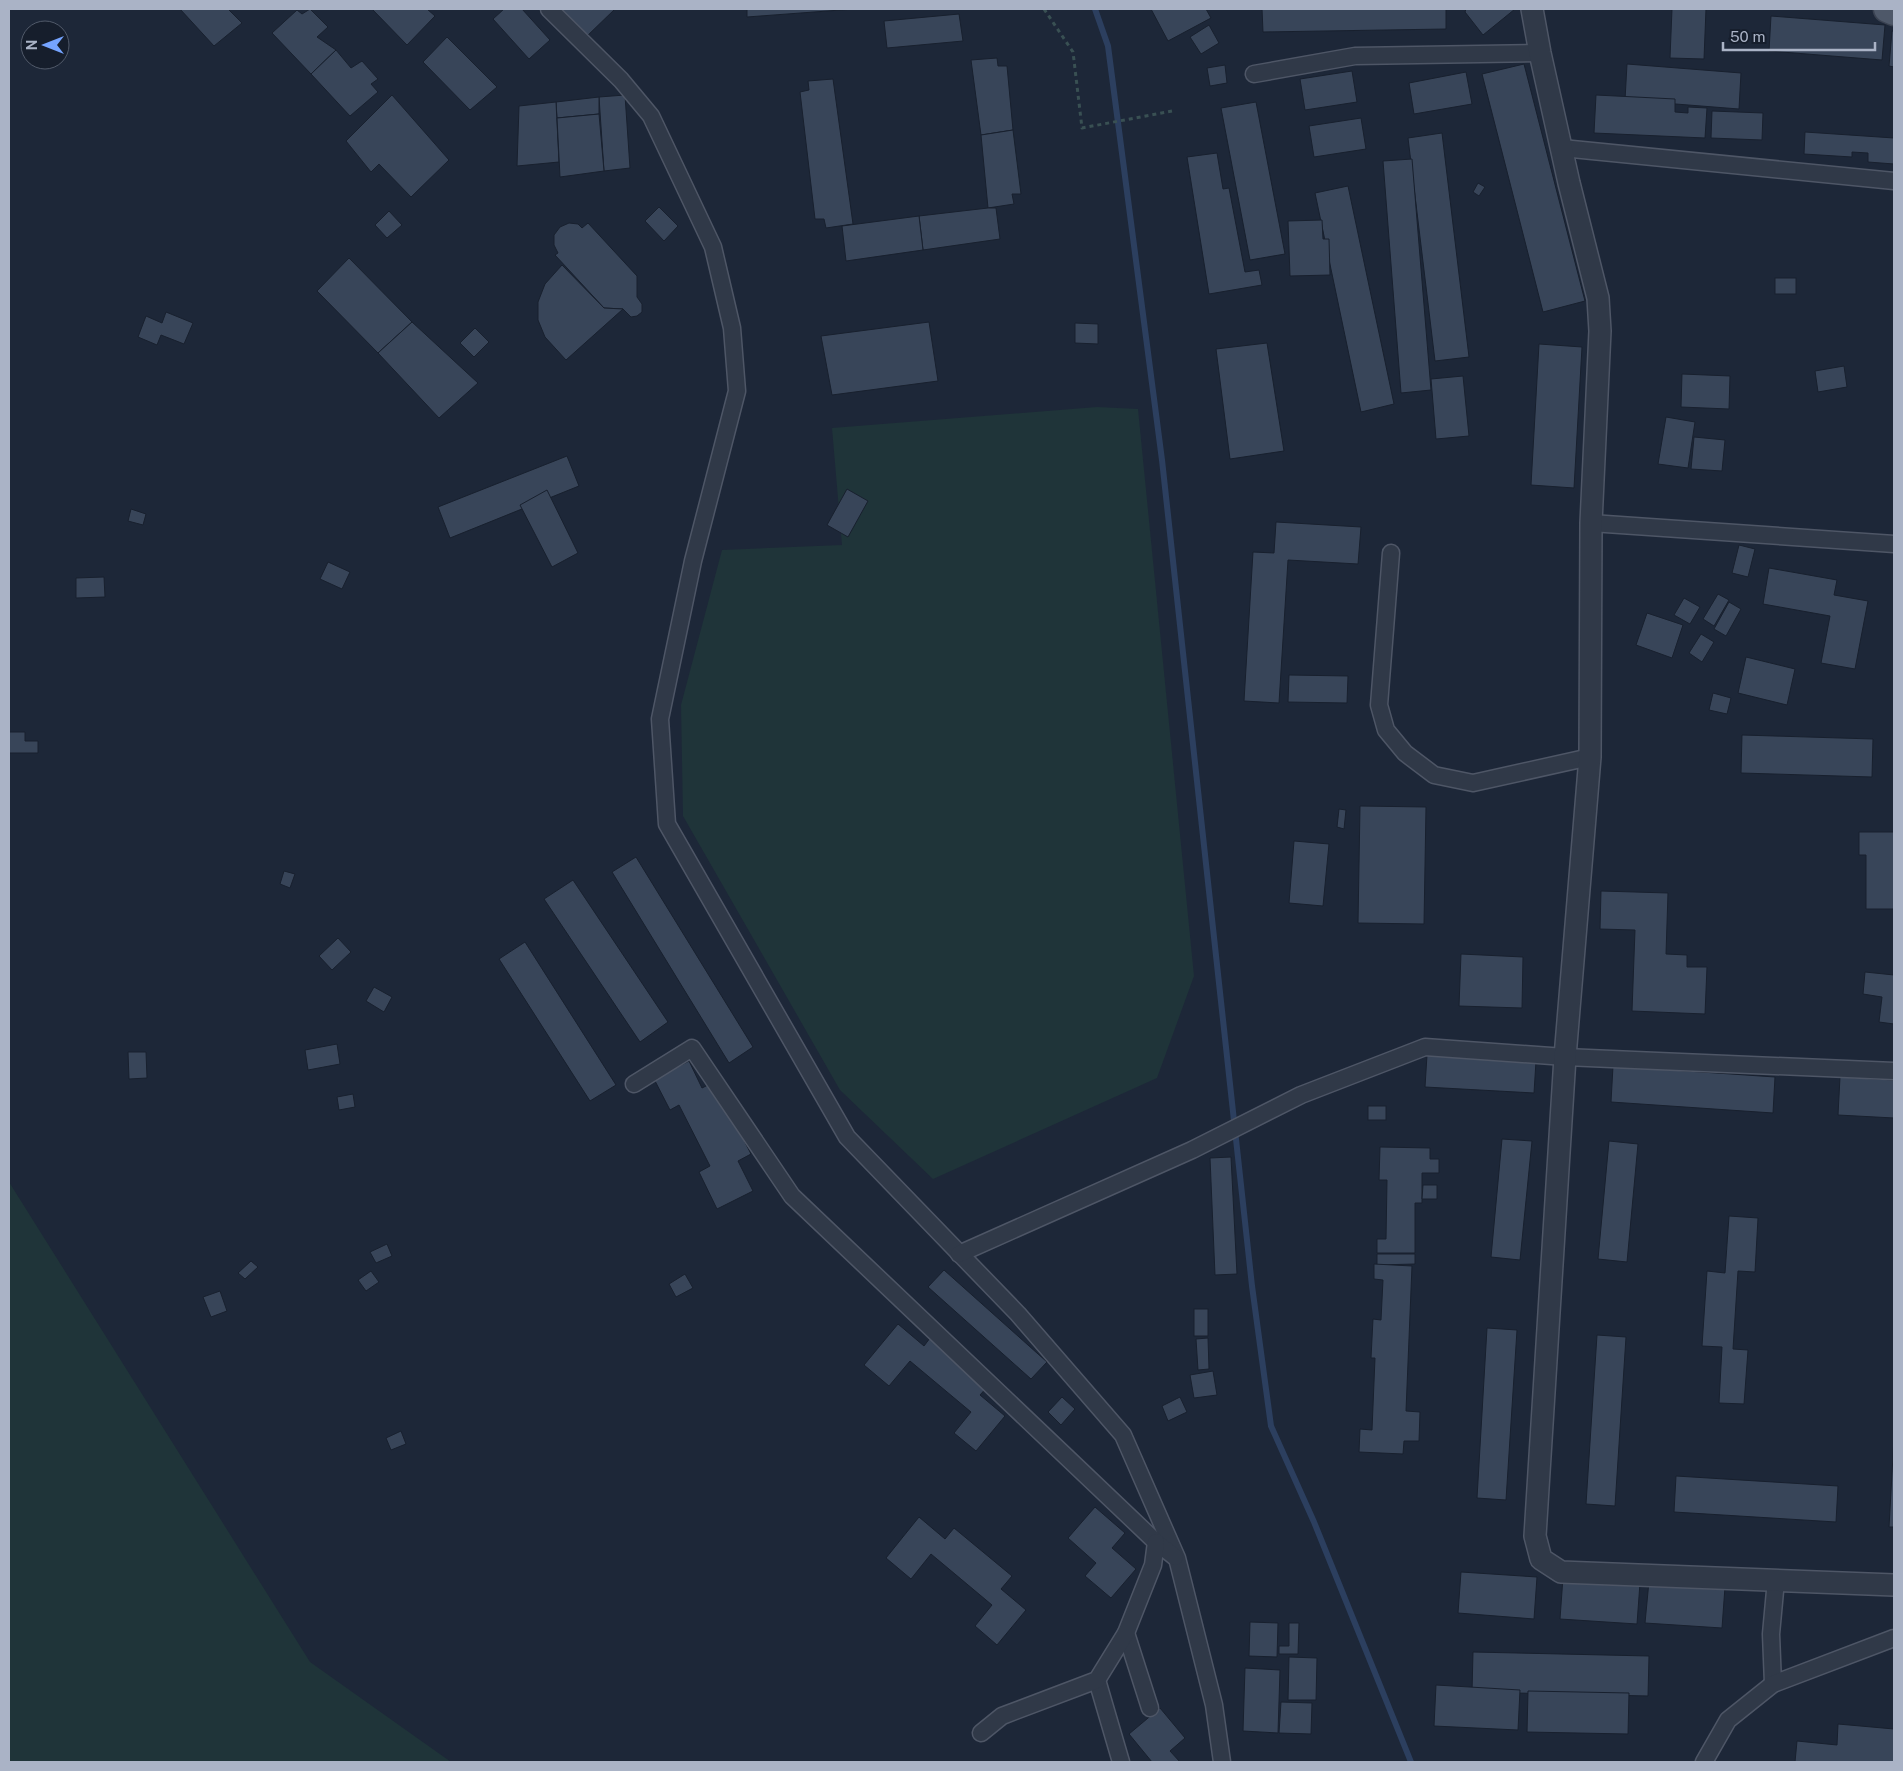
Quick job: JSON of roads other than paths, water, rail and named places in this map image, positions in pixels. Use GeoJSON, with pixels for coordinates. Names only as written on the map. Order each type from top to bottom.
{"type":"FeatureCollection","features":[{"type":"Feature","properties":{"kind":"main road"},"geometry":{"type":"LineString","coordinates":[[1887,9],[1894,12]]}},
{"type":"Feature","properties":{"kind":"street"},"geometry":{"type":"LineString","coordinates":[[549,9],[621,80],[650,116],[713,247],[732,328],[737,391],[693,561],[660,718],[668,824],[847,1137],[1018,1314],[1123,1435],[1177,1558],[1214,1705],[1222,1762]]}},
{"type":"Feature","properties":{"kind":"street"},"geometry":{"type":"LineString","coordinates":[[1532,9],[1540,53],[1598,298],[1599,371],[1590,523],[1590,757],[1565,1057],[1535,1536],[1541,1559],[1561,1572],[1894,1585]]}},
{"type":"Feature","properties":{"kind":"street"},"geometry":{"type":"LineString","coordinates":[[1254,74],[1354,56],[1540,53]]}},
{"type":"Feature","properties":{"kind":"street"},"geometry":{"type":"LineString","coordinates":[[1562,148],[1894,180]]}},
{"type":"Feature","properties":{"kind":"street"},"geometry":{"type":"LineString","coordinates":[[1590,523],[1894,544]]}},
{"type":"Feature","properties":{"kind":"street"},"geometry":{"type":"LineString","coordinates":[[1391,554],[1379,705],[1386,730],[1405,753],[1434,775],[1472,783],[1590,757]]}},
{"type":"Feature","properties":{"kind":"street"},"geometry":{"type":"LineString","coordinates":[[960,1254],[1192,1150],[1301,1095],[1425,1047],[1565,1057],[1894,1071]]}},
{"type":"Feature","properties":{"kind":"street"},"geometry":{"type":"LineString","coordinates":[[634,1084],[692,1048],[792,1196],[1156,1542],[1177,1558]]}},
{"type":"Feature","properties":{"kind":"street"},"geometry":{"type":"LineString","coordinates":[[981,1733],[1002,1716],[1097,1680],[1126,1633],[1153,1565],[1156,1542]]}},
{"type":"Feature","properties":{"kind":"street"},"geometry":{"type":"LineString","coordinates":[[1773,1684],[1771,1634],[1776,1580]]}},
{"type":"Feature","properties":{"kind":"street"},"geometry":{"type":"LineString","coordinates":[[1126,1633],[1150,1708]]}},
{"type":"Feature","properties":{"kind":"street"},"geometry":{"type":"LineString","coordinates":[[1704,1762],[1728,1720],[1773,1684],[1894,1638]]}},
{"type":"Feature","properties":{"kind":"street"},"geometry":{"type":"LineString","coordinates":[[1097,1680],[1121,1762]]}},
{"type":"Feature","properties":{"kind":"waterway"},"geometry":{"type":"LineString","coordinates":[[1095,9],[1108,46],[1162,460],[1252,1286],[1271,1426],[1314,1522],[1411,1762]]}}]}
